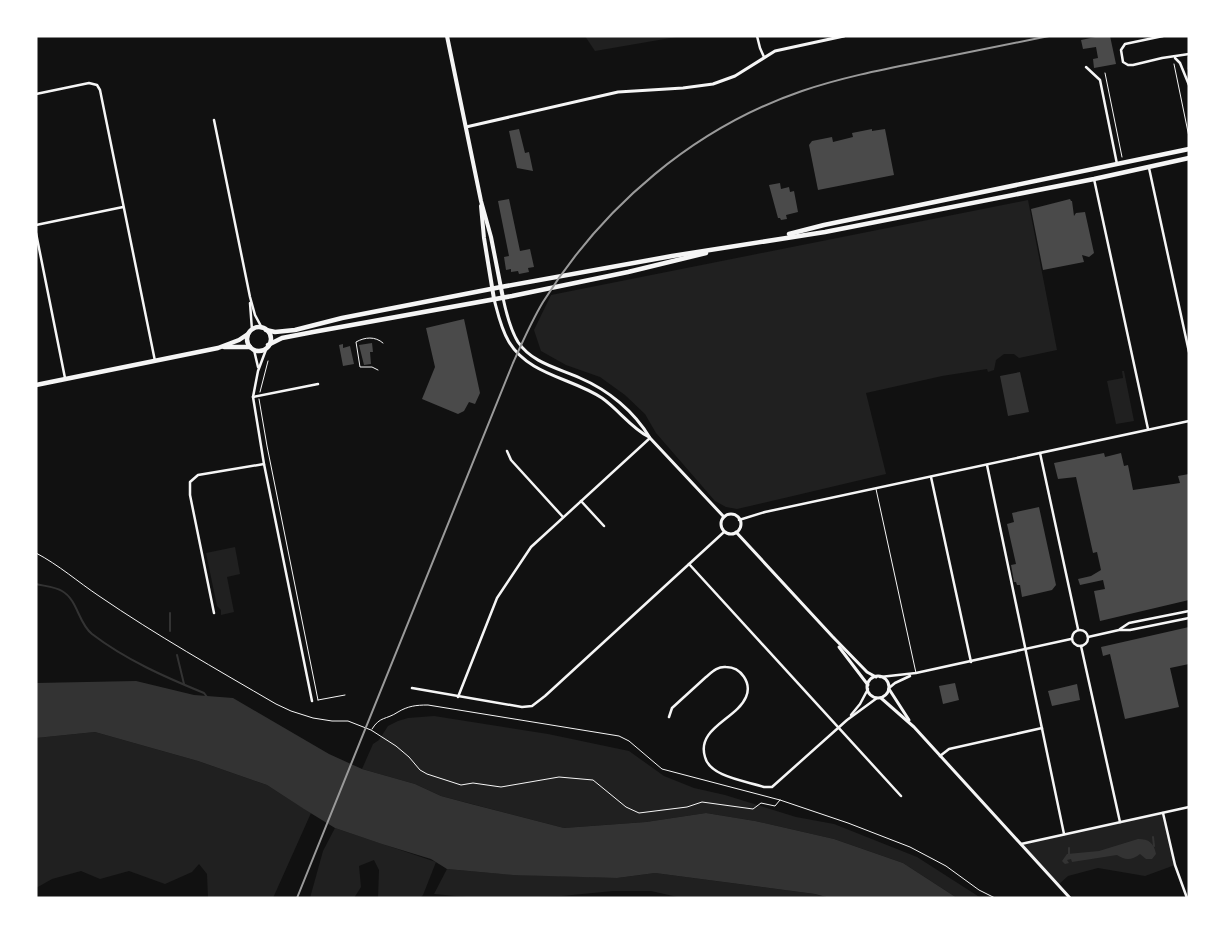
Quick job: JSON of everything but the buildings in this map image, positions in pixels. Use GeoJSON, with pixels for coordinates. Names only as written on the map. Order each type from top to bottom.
{"type":"FeatureCollection","features":[{"type":"Feature","properties":{"kind":"highway"},"geometry":{"type":"LineString","coordinates":[[768,240],[824,225],[1189,149]]}},
{"type":"Feature","properties":{"kind":"highway"},"geometry":{"type":"LineString","coordinates":[[36,384],[218,348],[240,340],[255,328],[275,332],[295,330],[342,318],[500,287],[742,244],[825,232],[1094,179],[1189,158]]}},
{"type":"Feature","properties":{"kind":"highway"},"geometry":{"type":"LineString","coordinates":[[1092,169],[1094,179]]}},
{"type":"Feature","properties":{"kind":"highway"},"geometry":{"type":"LineString","coordinates":[[218,348],[252,348],[261,350],[282,338],[503,298],[628,272],[742,244]]}},
{"type":"Feature","properties":{"kind":"highway"},"geometry":{"type":"LineString","coordinates":[[264,329],[270,339],[268,346]]}},
{"type":"Feature","properties":{"kind":"highway"},"geometry":{"type":"LineString","coordinates":[[250,332],[247,341],[252,348]]}},
{"type":"Feature","properties":{"kind":"main road"},"geometry":{"type":"LineString","coordinates":[[447,36],[503,298]]}},
{"type":"Feature","properties":{"kind":"main road"},"geometry":{"type":"LineString","coordinates":[[481,201],[484,238],[494,299]]}},
{"type":"Feature","properties":{"kind":"street"},"geometry":{"type":"LineString","coordinates":[[757,36],[764,57]]}},
{"type":"Feature","properties":{"kind":"street"},"geometry":{"type":"LineString","coordinates":[[466,127],[618,92],[713,84],[735,76],[782,48],[844,36]]}},
{"type":"Feature","properties":{"kind":"street"},"geometry":{"type":"LineString","coordinates":[[1163,36],[1125,44],[1121,50],[1123,62],[1132,65],[1162,58],[1189,56],[1189,69]]}},
{"type":"Feature","properties":{"kind":"street"},"geometry":{"type":"LineString","coordinates":[[1174,57],[1180,62],[1188,81]]}},
{"type":"Feature","properties":{"kind":"street"},"geometry":{"type":"LineString","coordinates":[[1086,66],[1100,80],[1117,164]]}},
{"type":"Feature","properties":{"kind":"street"},"geometry":{"type":"LineString","coordinates":[[36,94],[89,83],[97,85],[100,90],[155,361]]}},
{"type":"Feature","properties":{"kind":"street"},"geometry":{"type":"LineString","coordinates":[[214,120],[250,297],[255,315],[264,329]]}},
{"type":"Feature","properties":{"kind":"street"},"geometry":{"type":"LineString","coordinates":[[1149,167],[1189,352]]}},
{"type":"Feature","properties":{"kind":"street"},"geometry":{"type":"LineString","coordinates":[[1094,179],[1148,430]]}},
{"type":"Feature","properties":{"kind":"street"},"geometry":{"type":"LineString","coordinates":[[36,225],[124,207]]}},
{"type":"Feature","properties":{"kind":"street"},"geometry":{"type":"LineString","coordinates":[[36,233],[65,379]]}},
{"type":"Feature","properties":{"kind":"street"},"geometry":{"type":"LineString","coordinates":[[250,297],[250,332]]}},
{"type":"Feature","properties":{"kind":"street"},"geometry":{"type":"LineString","coordinates":[[503,298],[513,333],[529,354],[541,362],[591,383],[612,396],[633,415],[643,426],[650,438],[724,517]]}},
{"type":"Feature","properties":{"kind":"street"},"geometry":{"type":"LineString","coordinates":[[494,299],[504,333],[512,347],[524,359],[538,369],[594,393],[619,412],[638,432],[650,438]]}},
{"type":"Feature","properties":{"kind":"street"},"geometry":{"type":"LineString","coordinates":[[268,346],[258,371],[252,397],[312,701]]}},
{"type":"Feature","properties":{"kind":"street"},"geometry":{"type":"LineString","coordinates":[[252,348],[258,359],[258,371]]}},
{"type":"Feature","properties":{"kind":"street"},"geometry":{"type":"LineString","coordinates":[[252,397],[318,384]]}},
{"type":"Feature","properties":{"kind":"street"},"geometry":{"type":"LineString","coordinates":[[619,412],[624,407]]}},
{"type":"Feature","properties":{"kind":"street"},"geometry":{"type":"LineString","coordinates":[[627,420],[633,415]]}},
{"type":"Feature","properties":{"kind":"street"},"geometry":{"type":"LineString","coordinates":[[739,520],[876,488],[1189,421]]}},
{"type":"Feature","properties":{"kind":"street"},"geometry":{"type":"LineString","coordinates":[[458,697],[500,592],[531,547],[650,438]]}},
{"type":"Feature","properties":{"kind":"street"},"geometry":{"type":"LineString","coordinates":[[506,451],[511,460],[563,517]]}},
{"type":"Feature","properties":{"kind":"street"},"geometry":{"type":"LineString","coordinates":[[1040,453],[1078,630]]}},
{"type":"Feature","properties":{"kind":"street"},"geometry":{"type":"LineString","coordinates":[[214,613],[190,496],[190,482],[198,475],[264,464]]}},
{"type":"Feature","properties":{"kind":"street"},"geometry":{"type":"LineString","coordinates":[[987,465],[1064,834]]}},
{"type":"Feature","properties":{"kind":"street"},"geometry":{"type":"LineString","coordinates":[[931,477],[971,662]]}},
{"type":"Feature","properties":{"kind":"street"},"geometry":{"type":"LineString","coordinates":[[581,501],[604,526]]}},
{"type":"Feature","properties":{"kind":"street"},"geometry":{"type":"LineString","coordinates":[[732,514],[739,520],[740,525],[736,532],[731,534],[724,532],[721,526],[724,517],[732,514]]}},
{"type":"Feature","properties":{"kind":"street"},"geometry":{"type":"LineString","coordinates":[[412,688],[522,707],[537,704],[724,532]]}},
{"type":"Feature","properties":{"kind":"street"},"geometry":{"type":"LineString","coordinates":[[736,532],[867,672],[885,680],[914,727]]}},
{"type":"Feature","properties":{"kind":"street"},"geometry":{"type":"LineString","coordinates":[[690,564],[902,796]]}},
{"type":"Feature","properties":{"kind":"street"},"geometry":{"type":"LineString","coordinates":[[1119,630],[1129,624],[1189,611]]}},
{"type":"Feature","properties":{"kind":"street"},"geometry":{"type":"LineString","coordinates":[[1088,637],[1189,618]]}},
{"type":"Feature","properties":{"kind":"street"},"geometry":{"type":"LineString","coordinates":[[1071,640],[1074,644],[1081,646],[1086,644],[1088,637],[1086,632],[1078,630]]}},
{"type":"Feature","properties":{"kind":"street"},"geometry":{"type":"LineString","coordinates":[[1071,640],[1074,632],[1078,630]]}},
{"type":"Feature","properties":{"kind":"street"},"geometry":{"type":"LineString","coordinates":[[832,636],[868,687],[871,695],[879,698],[914,727],[1070,898]]}},
{"type":"Feature","properties":{"kind":"street"},"geometry":{"type":"LineString","coordinates":[[669,717],[672,708],[712,671],[726,667],[739,671],[744,676],[747,684],[746,698],[742,704],[709,734],[704,744],[704,757],[716,772],[764,787],[772,787],[839,728],[860,704],[871,680],[878,677],[916,673],[971,662],[1071,640]]}},
{"type":"Feature","properties":{"kind":"street"},"geometry":{"type":"LineString","coordinates":[[1081,646],[1120,822]]}},
{"type":"Feature","properties":{"kind":"street"},"geometry":{"type":"LineString","coordinates":[[846,720],[886,694],[889,688],[902,678],[916,673]]}},
{"type":"Feature","properties":{"kind":"street"},"geometry":{"type":"LineString","coordinates":[[940,756],[949,749],[1042,728]]}},
{"type":"Feature","properties":{"kind":"street"},"geometry":{"type":"LineString","coordinates":[[1020,844],[1189,808]]}},
{"type":"Feature","properties":{"kind":"street"},"geometry":{"type":"LineString","coordinates":[[1163,813],[1174,865],[1187,898]]}},
{"type":"Feature","properties":{"kind":"lane"},"geometry":{"type":"LineString","coordinates":[[378,370],[372,367],[360,366],[356,342],[373,338],[383,343]]}},
{"type":"Feature","properties":{"kind":"lane"},"geometry":{"type":"LineString","coordinates":[[876,488],[916,673]]}},
{"type":"Feature","properties":{"kind":"path"},"geometry":{"type":"LineString","coordinates":[[1174,64],[1189,137]]}},
{"type":"Feature","properties":{"kind":"path"},"geometry":{"type":"LineString","coordinates":[[1106,73],[1123,158]]}},
{"type":"Feature","properties":{"kind":"path"},"geometry":{"type":"LineString","coordinates":[[268,360],[259,396],[267,446],[318,700]]}},
{"type":"Feature","properties":{"kind":"path"},"geometry":{"type":"LineString","coordinates":[[36,553],[56,564],[99,596],[276,704],[307,716],[348,722],[371,730],[396,746],[426,774],[461,785],[473,783],[501,787],[559,777],[593,780],[626,807],[639,813],[702,802],[753,809],[761,803],[775,806],[780,800]]}},
{"type":"Feature","properties":{"kind":"path"},"geometry":{"type":"LineString","coordinates":[[312,701],[345,695]]}},
{"type":"Feature","properties":{"kind":"path"},"geometry":{"type":"LineString","coordinates":[[371,730],[380,719],[401,709],[428,705],[577,728],[624,738],[662,769],[780,800],[848,823],[910,848],[946,866],[979,890],[995,898]]}},
{"type":"Feature","properties":{"kind":"shaded area"},"geometry":{"type":"Polygon","coordinates":[[[585,36],[682,36],[595,51],[585,36]]]}},
{"type":"Feature","properties":{"kind":"shaded area"},"geometry":{"type":"Polygon","coordinates":[[[1028,200],[1057,350],[1019,358],[1014,354],[1004,354],[996,360],[994,370],[988,372],[987,369],[942,376],[866,393],[886,474],[737,509],[726,507],[715,501],[656,433],[645,414],[625,395],[600,377],[566,365],[541,351],[534,330],[551,295],[1028,200]]]}},
{"type":"Feature","properties":{"kind":"shaded area"},"geometry":{"type":"Polygon","coordinates":[[[1122,371],[1124,371],[1134,421],[1116,424],[1107,381],[1123,378],[1122,371]]]}},
{"type":"Feature","properties":{"kind":"shaded area"},"geometry":{"type":"Polygon","coordinates":[[[1020,372],[1029,412],[1008,416],[1000,376],[1020,372]]]}},
{"type":"Feature","properties":{"kind":"shaded area"},"geometry":{"type":"Polygon","coordinates":[[[235,547],[240,574],[227,577],[234,612],[221,615],[221,610],[217,606],[206,553],[235,547]]]}},
{"type":"Feature","properties":{"kind":"shaded area"},"geometry":{"type":"Polygon","coordinates":[[[136,681],[194,695],[233,698],[329,754],[362,769],[415,784],[441,796],[471,804],[564,828],[646,822],[706,813],[755,821],[834,839],[903,863],[957,898],[830,898],[815,894],[655,873],[617,878],[513,875],[447,869],[431,859],[335,828],[267,785],[198,761],[95,732],[36,738],[36,683],[136,681]]]}},
{"type":"Feature","properties":{"kind":"shaded area"},"geometry":{"type":"Polygon","coordinates":[[[434,716],[548,734],[629,751],[664,776],[694,788],[725,795],[796,817],[834,824],[917,857],[981,898],[957,898],[903,863],[834,839],[755,821],[706,813],[646,822],[564,828],[441,796],[415,784],[362,769],[373,744],[379,740],[388,726],[408,718],[434,716]]]}},
{"type":"Feature","properties":{"kind":"shaded area"},"geometry":{"type":"Polygon","coordinates":[[[95,732],[198,761],[267,785],[311,813],[273,898],[208,898],[207,874],[199,864],[192,872],[165,884],[129,871],[100,879],[81,871],[52,879],[36,888],[36,738],[95,732]]]}},
{"type":"Feature","properties":{"kind":"shaded area"},"geometry":{"type":"Polygon","coordinates":[[[1163,813],[1175,865],[1145,876],[1098,868],[1068,876],[1058,885],[1021,843],[1163,813]]]}},
{"type":"Feature","properties":{"kind":"shaded area"},"geometry":{"type":"Polygon","coordinates":[[[335,828],[436,862],[423,895],[420,898],[378,898],[379,870],[374,860],[359,866],[361,887],[354,898],[310,898],[323,851],[335,828]]]}},
{"type":"Feature","properties":{"kind":"shaded area"},"geometry":{"type":"Polygon","coordinates":[[[1138,839],[1152,844],[1156,854],[1152,859],[1146,859],[1140,854],[1129,859],[1117,855],[1072,862],[1071,859],[1067,860],[1069,863],[1065,864],[1062,861],[1067,854],[1099,851],[1138,839]]]}},
{"type":"Feature","properties":{"kind":"shaded area"},"geometry":{"type":"Polygon","coordinates":[[[447,869],[503,874],[617,878],[655,873],[815,894],[830,898],[682,898],[651,891],[613,891],[516,898],[477,898],[434,894],[447,869]]]}},
{"type":"Feature","properties":{"kind":"waterway"},"geometry":{"type":"LineString","coordinates":[[36,584],[57,588],[67,595],[87,629],[118,652],[175,681],[204,693],[207,697]]}},
{"type":"Feature","properties":{"kind":"waterway"},"geometry":{"type":"LineString","coordinates":[[170,613],[170,631]]}},
{"type":"Feature","properties":{"kind":"waterway"},"geometry":{"type":"LineString","coordinates":[[177,655],[184,684]]}},
{"type":"Feature","properties":{"kind":"waterway"},"geometry":{"type":"LineString","coordinates":[[1153,837],[1154,846]]}},
{"type":"Feature","properties":{"kind":"waterway"},"geometry":{"type":"LineString","coordinates":[[1069,848],[1069,855]]}},
{"type":"Feature","properties":{"kind":"railway"},"geometry":{"type":"LineString","coordinates":[[297,898],[513,363],[543,302],[567,267],[594,234],[654,174],[724,126],[762,107],[816,86],[845,78],[1049,36]]}}]}
